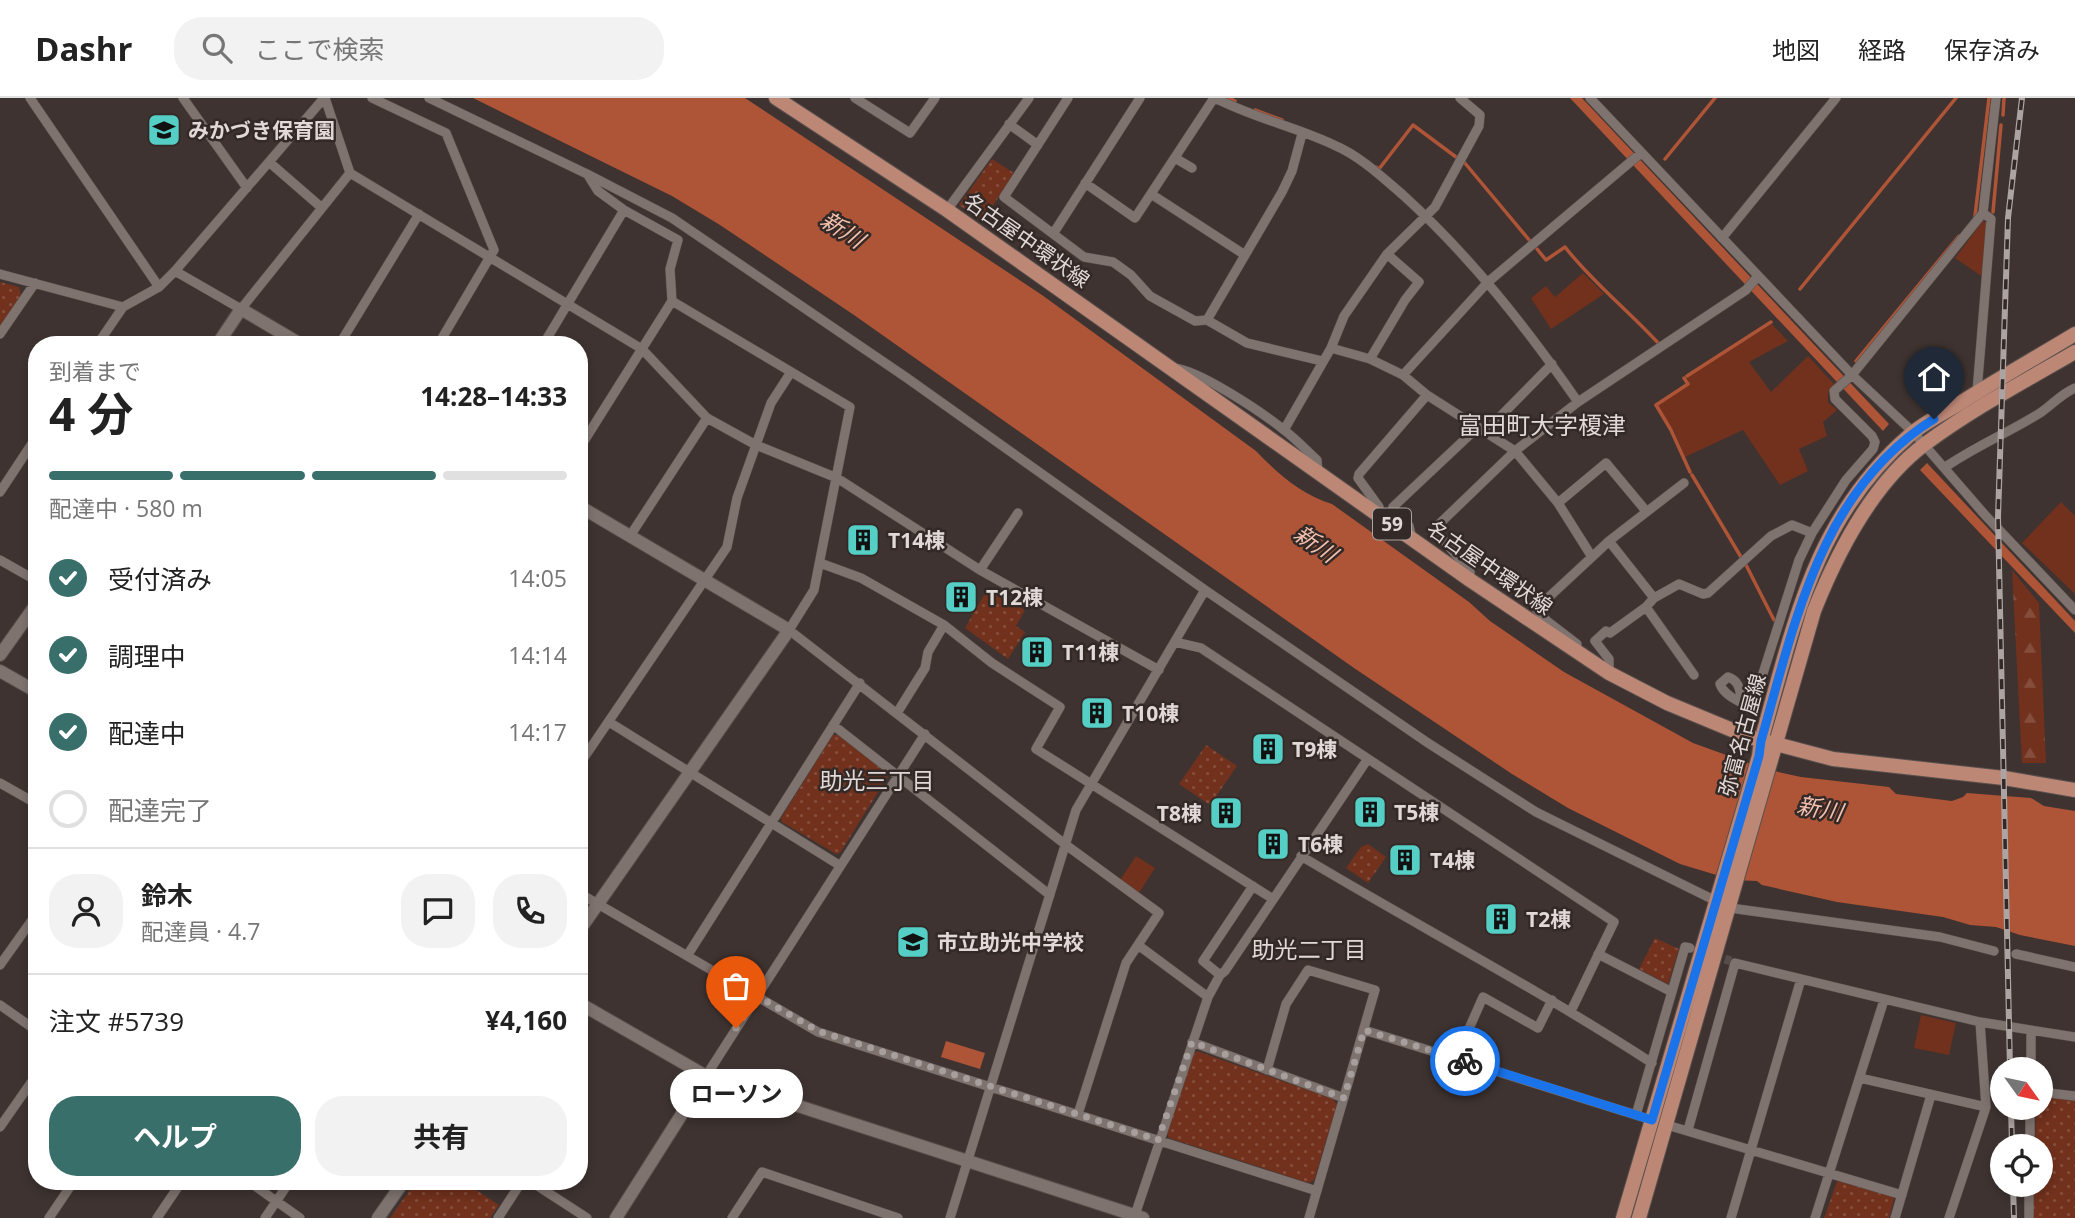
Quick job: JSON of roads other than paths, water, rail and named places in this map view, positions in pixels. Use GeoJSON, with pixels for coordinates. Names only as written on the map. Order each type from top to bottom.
{"type":"FeatureCollection","features":[{"type":"Feature","properties":{"kind":"main road","name":"名古屋中環状線"},"geometry":{"type":"LineString","coordinates":[[776,98],[947,210],[1470,580],[1609,673],[1667,703],[1761,741],[1833,759],[2004,778],[2075,790]]}},
{"type":"Feature","properties":{"kind":"main road","name":"弥富名古屋線"},"geometry":{"type":"LineString","coordinates":[[1766,758],[1761,741],[1799,607],[1816,562],[1854,497],[1885,458],[1913,432],[2075,334]]}},
{"type":"Feature","properties":{"kind":"main road","name":"弥富名古屋線"},"geometry":{"type":"LineString","coordinates":[[1639,1218],[1730,908],[1728,887],[1766,758],[1777,744],[1814,611],[1831,568],[1868,507],[1898,469],[1923,445],[1992,400],[2075,352]]}},
{"type":"Feature","properties":{"kind":"main road","name":"弥富名古屋線"},"geometry":{"type":"LineString","coordinates":[[1623,1218],[1716,901],[1728,887]]}},
{"type":"Feature","properties":{"kind":"street"},"geometry":{"type":"LineString","coordinates":[[30,98],[159,287]]}},
{"type":"Feature","properties":{"kind":"street"},"geometry":{"type":"LineString","coordinates":[[183,98],[247,188]]}},
{"type":"Feature","properties":{"kind":"street"},"geometry":{"type":"LineString","coordinates":[[103,336],[123,307],[159,287],[175,271],[324,98]]}},
{"type":"Feature","properties":{"kind":"street"},"geometry":{"type":"LineString","coordinates":[[324,98],[350,173],[642,349],[707,418],[756,445],[837,478],[980,570],[1159,670]]}},
{"type":"Feature","properties":{"kind":"street"},"geometry":{"type":"LineString","coordinates":[[372,98],[446,133],[494,250],[443,336]]}},
{"type":"Feature","properties":{"kind":"street"},"geometry":{"type":"LineString","coordinates":[[429,98],[672,218],[907,378],[1205,590],[1428,743],[1536,812],[1716,901]]}},
{"type":"Feature","properties":{"kind":"street"},"geometry":{"type":"LineString","coordinates":[[855,98],[910,134],[934,98]]}},
{"type":"Feature","properties":{"kind":"street"},"geometry":{"type":"LineString","coordinates":[[947,210],[1028,98]]}},
{"type":"Feature","properties":{"kind":"street"},"geometry":{"type":"LineString","coordinates":[[1068,98],[1004,197],[1084,257],[1113,262],[1131,275],[1150,296],[1195,321],[1207,320],[1247,343],[1322,361]]}},
{"type":"Feature","properties":{"kind":"street"},"geometry":{"type":"LineString","coordinates":[[1053,234],[1140,98]]}},
{"type":"Feature","properties":{"kind":"street"},"geometry":{"type":"LineString","coordinates":[[1085,183],[1135,218],[1215,98],[1236,109],[1336,145],[1380,175],[1425,216],[1488,282],[1527,330],[1578,402]]}},
{"type":"Feature","properties":{"kind":"street"},"geometry":{"type":"LineString","coordinates":[[1284,430],[1331,348],[1343,316],[1387,254],[1435,207],[1451,180],[1479,126],[1479,115],[1460,98]]}},
{"type":"Feature","properties":{"kind":"street"},"geometry":{"type":"LineString","coordinates":[[1722,238],[1836,98]]}},
{"type":"Feature","properties":{"kind":"street"},"geometry":{"type":"LineString","coordinates":[[1742,703],[1752,708],[1799,560],[1812,533],[1846,480],[1873,449],[1875,442],[1872,436],[1835,399],[1834,391],[1851,376],[1983,213],[1996,98]]}},
{"type":"Feature","properties":{"kind":"street"},"geometry":{"type":"LineString","coordinates":[[1592,99],[1640,155],[1851,376],[1913,432],[2075,610]]}},
{"type":"Feature","properties":{"kind":"street"},"geometry":{"type":"LineString","coordinates":[[1009,124],[1038,145]]}},
{"type":"Feature","properties":{"kind":"street"},"geometry":{"type":"LineString","coordinates":[[1207,320],[1287,181],[1302,134]]}},
{"type":"Feature","properties":{"kind":"street"},"geometry":{"type":"LineString","coordinates":[[1403,375],[1488,282],[1640,155]]}},
{"type":"Feature","properties":{"kind":"street"},"geometry":{"type":"LineString","coordinates":[[1175,158],[1192,168]]}},
{"type":"Feature","properties":{"kind":"street"},"geometry":{"type":"LineString","coordinates":[[270,162],[322,208]]}},
{"type":"Feature","properties":{"kind":"street"},"geometry":{"type":"LineString","coordinates":[[223,336],[241,309],[350,173]]}},
{"type":"Feature","properties":{"kind":"street"},"geometry":{"type":"LineString","coordinates":[[587,174],[598,191],[624,210],[678,240],[670,269],[672,301],[588,435]]}},
{"type":"Feature","properties":{"kind":"street"},"geometry":{"type":"LineString","coordinates":[[1151,194],[1245,255]]}},
{"type":"Feature","properties":{"kind":"street"},"geometry":{"type":"LineString","coordinates":[[548,336],[624,210]]}},
{"type":"Feature","properties":{"kind":"street"},"geometry":{"type":"LineString","coordinates":[[1977,393],[1991,219],[1983,213]]}},
{"type":"Feature","properties":{"kind":"street"},"geometry":{"type":"LineString","coordinates":[[344,336],[419,214]]}},
{"type":"Feature","properties":{"kind":"street"},"geometry":{"type":"LineString","coordinates":[[1370,359],[1405,300],[1419,282],[1387,254]]}},
{"type":"Feature","properties":{"kind":"street"},"geometry":{"type":"LineString","coordinates":[[175,271],[287,336]]}},
{"type":"Feature","properties":{"kind":"street"},"geometry":{"type":"LineString","coordinates":[[0,274],[123,307]]}},
{"type":"Feature","properties":{"kind":"street"},"geometry":{"type":"LineString","coordinates":[[1470,580],[1470,571],[1434,529],[1515,451],[1578,402],[1746,289],[1757,278]]}},
{"type":"Feature","properties":{"kind":"street"},"geometry":{"type":"LineString","coordinates":[[0,334],[34,283]]}},
{"type":"Feature","properties":{"kind":"street"},"geometry":{"type":"LineString","coordinates":[[588,918],[814,590],[850,407],[672,301]]}},
{"type":"Feature","properties":{"kind":"street"},"geometry":{"type":"LineString","coordinates":[[1331,348],[1370,359],[1403,375],[1427,395],[1515,451],[1558,503],[1592,556]]}},
{"type":"Feature","properties":{"kind":"street"},"geometry":{"type":"LineString","coordinates":[[1412,539],[1409,526],[1393,507],[1552,364]]}},
{"type":"Feature","properties":{"kind":"street"},"geometry":{"type":"LineString","coordinates":[[1172,368],[1183,369],[1226,391],[1284,430],[1317,460],[1318,472]]}},
{"type":"Feature","properties":{"kind":"street"},"geometry":{"type":"LineString","coordinates":[[588,752],[727,547],[737,498],[771,403],[791,372]]}},
{"type":"Feature","properties":{"kind":"street"},"geometry":{"type":"LineString","coordinates":[[1944,468],[1964,454],[2043,411],[2064,393],[2075,388]]}},
{"type":"Feature","properties":{"kind":"street"},"geometry":{"type":"LineString","coordinates":[[1379,515],[1379,507],[1358,478],[1359,474],[1427,395]]}},
{"type":"Feature","properties":{"kind":"street"},"geometry":{"type":"LineString","coordinates":[[630,536],[707,418]]}},
{"type":"Feature","properties":{"kind":"street"},"geometry":{"type":"LineString","coordinates":[[0,492],[28,450]]}},
{"type":"Feature","properties":{"kind":"street"},"geometry":{"type":"LineString","coordinates":[[1558,503],[1606,463],[1646,512]]}},
{"type":"Feature","properties":{"kind":"street"},"geometry":{"type":"LineString","coordinates":[[1609,673],[1536,609],[1609,541],[1684,483]]}},
{"type":"Feature","properties":{"kind":"street"},"geometry":{"type":"LineString","coordinates":[[588,511],[789,630],[1066,845],[1159,913],[1126,963],[1078,1114]]}},
{"type":"Feature","properties":{"kind":"street"},"geometry":{"type":"LineString","coordinates":[[980,570],[1018,513]]}},
{"type":"Feature","properties":{"kind":"street"},"geometry":{"type":"LineString","coordinates":[[1609,673],[1609,659],[1595,641],[1606,631],[1610,633],[1654,598],[1679,584],[1703,594],[1707,593],[1771,536],[1792,525],[1812,533]]}},
{"type":"Feature","properties":{"kind":"street"},"geometry":{"type":"LineString","coordinates":[[1609,541],[1654,598]]}},
{"type":"Feature","properties":{"kind":"street"},"geometry":{"type":"LineString","coordinates":[[0,560],[28,576]]}},
{"type":"Feature","properties":{"kind":"street"},"geometry":{"type":"LineString","coordinates":[[820,563],[861,578],[944,625],[992,663],[1060,707],[1036,749],[1273,899]]}},
{"type":"Feature","properties":{"kind":"street"},"geometry":{"type":"LineString","coordinates":[[950,1218],[1076,810],[1205,590]]}},
{"type":"Feature","properties":{"kind":"street"},"geometry":{"type":"LineString","coordinates":[[1646,607],[1693,675]]}},
{"type":"Feature","properties":{"kind":"street"},"geometry":{"type":"LineString","coordinates":[[0,655],[28,616]]}},
{"type":"Feature","properties":{"kind":"street"},"geometry":{"type":"LineString","coordinates":[[897,713],[925,668],[928,652],[944,625]]}},
{"type":"Feature","properties":{"kind":"street"},"geometry":{"type":"LineString","coordinates":[[1175,642],[1201,648],[1614,922],[1571,1011]]}},
{"type":"Feature","properties":{"kind":"street"},"geometry":{"type":"LineString","coordinates":[[0,671],[28,687]]}},
{"type":"Feature","properties":{"kind":"street"},"geometry":{"type":"LineString","coordinates":[[687,956],[860,683]]}},
{"type":"Feature","properties":{"kind":"street"},"geometry":{"type":"LineString","coordinates":[[609,722],[839,865]]}},
{"type":"Feature","properties":{"kind":"street"},"geometry":{"type":"LineString","coordinates":[[833,725],[1050,895]]}},
{"type":"Feature","properties":{"kind":"street"},"geometry":{"type":"LineString","coordinates":[[616,1218],[925,734]]}},
{"type":"Feature","properties":{"kind":"street"},"geometry":{"type":"LineString","coordinates":[[588,1008],[706,1076],[1137,1217],[1158,1140],[1208,997],[1220,975],[1367,760]]}},
{"type":"Feature","properties":{"kind":"street"},"geometry":{"type":"LineString","coordinates":[[0,783],[28,799]]}},
{"type":"Feature","properties":{"kind":"street"},"geometry":{"type":"LineString","coordinates":[[1301,856],[1406,920],[1571,1011],[1652,1063]]}},
{"type":"Feature","properties":{"kind":"street"},"geometry":{"type":"LineString","coordinates":[[1220,975],[1203,961],[1253,886]]}},
{"type":"Feature","properties":{"kind":"street"},"geometry":{"type":"LineString","coordinates":[[588,898],[818,1031],[1317,1191]]}},
{"type":"Feature","properties":{"kind":"street"},"geometry":{"type":"LineString","coordinates":[[1730,908],[1940,936],[1994,951]]}},
{"type":"Feature","properties":{"kind":"street"},"geometry":{"type":"LineString","coordinates":[[0,965],[28,926]]}},
{"type":"Feature","properties":{"kind":"street"},"geometry":{"type":"LineString","coordinates":[[1138,945],[1208,997]]}},
{"type":"Feature","properties":{"kind":"street"},"geometry":{"type":"LineString","coordinates":[[1636,1115],[1685,947],[1690,948]]}},
{"type":"Feature","properties":{"kind":"street"},"geometry":{"type":"LineString","coordinates":[[1598,954],[1672,992]]}},
{"type":"Feature","properties":{"kind":"street"},"geometry":{"type":"LineString","coordinates":[[2016,954],[2075,967]]}},
{"type":"Feature","properties":{"kind":"street"},"geometry":{"type":"LineString","coordinates":[[1688,1130],[1733,962],[1980,1022],[2075,1037]]}},
{"type":"Feature","properties":{"kind":"street"},"geometry":{"type":"LineString","coordinates":[[1267,1070],[1286,1004],[1308,970],[1375,990],[1309,1218]]}},
{"type":"Feature","properties":{"kind":"street"},"geometry":{"type":"LineString","coordinates":[[1731,1218],[1801,979]]}},
{"type":"Feature","properties":{"kind":"street"},"geometry":{"type":"LineString","coordinates":[[1456,1058],[1483,997],[1538,1028],[1552,1000]]}},
{"type":"Feature","properties":{"kind":"street"},"geometry":{"type":"LineString","coordinates":[[1815,1218],[1884,1000]]}},
{"type":"Feature","properties":{"kind":"street"},"geometry":{"type":"LineString","coordinates":[[0,1005],[28,1025]]}},
{"type":"Feature","properties":{"kind":"street"},"geometry":{"type":"LineString","coordinates":[[1949,1218],[1986,1107],[1980,1022]]}},
{"type":"Feature","properties":{"kind":"street"},"geometry":{"type":"LineString","coordinates":[[1364,1030],[1652,1120]]}},
{"type":"Feature","properties":{"kind":"street"},"geometry":{"type":"LineString","coordinates":[[2031,1031],[2031,1057]]}},
{"type":"Feature","properties":{"kind":"street"},"geometry":{"type":"LineString","coordinates":[[1192,1042],[1344,1098]]}},
{"type":"Feature","properties":{"kind":"street"},"geometry":{"type":"LineString","coordinates":[[1860,1078],[1986,1107]]}},
{"type":"Feature","properties":{"kind":"street"},"geometry":{"type":"LineString","coordinates":[[0,1127],[28,1087]]}},
{"type":"Feature","properties":{"kind":"street"},"geometry":{"type":"LineString","coordinates":[[2053,1093],[2075,1096]]}},
{"type":"Feature","properties":{"kind":"street"},"geometry":{"type":"LineString","coordinates":[[1895,1218],[1931,1095]]}},
{"type":"Feature","properties":{"kind":"street"},"geometry":{"type":"LineString","coordinates":[[1667,1125],[1902,1195]]}},
{"type":"Feature","properties":{"kind":"street"},"geometry":{"type":"LineString","coordinates":[[732,1218],[762,1172],[898,1218]]}},
{"type":"Feature","properties":{"kind":"street"},"geometry":{"type":"LineString","coordinates":[[49,1218],[68,1190]]}},
{"type":"Feature","properties":{"kind":"street"},"geometry":{"type":"LineString","coordinates":[[157,1218],[176,1190]]}},
{"type":"Feature","properties":{"kind":"street"},"geometry":{"type":"LineString","coordinates":[[261,1190],[300,1218]]}},
{"type":"Feature","properties":{"kind":"street"},"geometry":{"type":"LineString","coordinates":[[265,1218],[284,1190]]}},
{"type":"Feature","properties":{"kind":"street"},"geometry":{"type":"LineString","coordinates":[[378,1218],[398,1190]]}},
{"type":"Feature","properties":{"kind":"street"},"geometry":{"type":"LineString","coordinates":[[498,1218],[517,1190]]}},
{"type":"Feature","properties":{"kind":"street"},"geometry":{"type":"LineString","coordinates":[[544,1190],[587,1218]]}},
{"type":"Feature","properties":{"kind":"street"},"geometry":{"type":"LineString","coordinates":[[2029,1197],[2029,1218]]}},
{"type":"Feature","properties":{"kind":"water","name":"新川"},"geometry":{"type":"Polygon","coordinates":[[[473,98],[745,98],[1042,295],[1256,451],[1291,482],[1310,495],[1332,504],[1564,672],[1693,743],[1765,769],[1801,777],[1889,787],[1896,794],[1952,801],[1967,793],[2031,798],[2044,806],[2075,811],[2075,946],[2020,935],[1996,927],[1837,902],[1762,885],[1757,881],[1733,880],[1680,864],[1568,808],[1512,774],[1354,668],[854,315],[720,225],[672,196],[473,98]]]}},
{"type":"Feature","properties":{"kind":"water"},"geometry":{"type":"Polygon","coordinates":[[[1570,98],[1582,98],[1889,424],[1883,431],[1570,98]]]}},
{"type":"Feature","properties":{"kind":"water"},"geometry":{"type":"Polygon","coordinates":[[[1927,463],[2075,621],[2075,633],[1920,470],[1927,463]]]}},
{"type":"Feature","properties":{"kind":"water"},"geometry":{"type":"Polygon","coordinates":[[[946,1041],[985,1053],[980,1069],[941,1057],[946,1041]]]}},
{"type":"Feature","properties":{"kind":"waterway"},"geometry":{"type":"LineString","coordinates":[[1229,98],[1235,101]]}},
{"type":"Feature","properties":{"kind":"waterway"},"geometry":{"type":"LineString","coordinates":[[1665,159],[1715,98]]}},
{"type":"Feature","properties":{"kind":"waterway"},"geometry":{"type":"LineString","coordinates":[[1800,289],[1956,98]]}},
{"type":"Feature","properties":{"kind":"waterway"},"geometry":{"type":"LineString","coordinates":[[1975,216],[1989,98]]}},
{"type":"Feature","properties":{"kind":"waterway"},"geometry":{"type":"LineString","coordinates":[[2003,115],[2004,98]]}},
{"type":"Feature","properties":{"kind":"waterway"},"geometry":{"type":"LineString","coordinates":[[1255,110],[1282,120]]}},
{"type":"Feature","properties":{"kind":"waterway"},"geometry":{"type":"LineString","coordinates":[[1376,167],[1379,169],[1413,125],[1456,157]]}},
{"type":"Feature","properties":{"kind":"waterway"},"geometry":{"type":"LineString","coordinates":[[1993,212],[2001,125]]}},
{"type":"Feature","properties":{"kind":"waterway"},"geometry":{"type":"LineString","coordinates":[[1464,162],[1530,241]]}},
{"type":"Feature","properties":{"kind":"waterway"},"geometry":{"type":"LineString","coordinates":[[1856,361],[1959,236]]}},
{"type":"Feature","properties":{"kind":"waterway"},"geometry":{"type":"LineString","coordinates":[[1537,249],[1546,260],[1565,247],[1587,273],[1659,344]]}},
{"type":"Feature","properties":{"kind":"waterway"},"geometry":{"type":"LineString","coordinates":[[1687,376],[1771,322]]}},
{"type":"Feature","properties":{"kind":"waterway"},"geometry":{"type":"LineString","coordinates":[[1684,378],[1688,384],[1656,405],[1690,472]]}},
{"type":"Feature","properties":{"kind":"waterway"},"geometry":{"type":"LineString","coordinates":[[1692,475],[1741,557]]}},
{"type":"Feature","properties":{"kind":"waterway"},"geometry":{"type":"LineString","coordinates":[[1745,563],[1774,620]]}},
{"type":"Feature","properties":{"kind":"tunnel"},"geometry":{"type":"LineString","coordinates":[[1712,955],[1731,961]]}},
{"type":"Feature","properties":{"kind":"railway"},"geometry":{"type":"LineString","coordinates":[[2010,1057],[1998,517],[2008,218],[2022,98]]}},
{"type":"Feature","properties":{"kind":"railway"},"geometry":{"type":"LineString","coordinates":[[2011,1120],[2012,1134]]}},
{"type":"Feature","properties":{"kind":"railway"},"geometry":{"type":"LineString","coordinates":[[2013,1197],[2014,1218]]}},
{"type":"Feature","properties":{"kind":"place","name":"みかづき保育園"},"geometry":{"type":"Point","coordinates":[164,130]}},
{"type":"Feature","properties":{"kind":"place","name":"T14棟"},"geometry":{"type":"Point","coordinates":[863,540]}},
{"type":"Feature","properties":{"kind":"place","name":"T12棟"},"geometry":{"type":"Point","coordinates":[961,597]}},
{"type":"Feature","properties":{"kind":"place","name":"T11棟"},"geometry":{"type":"Point","coordinates":[1037,652]}},
{"type":"Feature","properties":{"kind":"place","name":"T10棟"},"geometry":{"type":"Point","coordinates":[1097,713]}},
{"type":"Feature","properties":{"kind":"place","name":"T9棟"},"geometry":{"type":"Point","coordinates":[1268,749]}},
{"type":"Feature","properties":{"kind":"place","name":"T5棟"},"geometry":{"type":"Point","coordinates":[1370,812]}},
{"type":"Feature","properties":{"kind":"place","name":"T8棟"},"geometry":{"type":"Point","coordinates":[1226,813]}},
{"type":"Feature","properties":{"kind":"place","name":"T6棟"},"geometry":{"type":"Point","coordinates":[1273,844]}},
{"type":"Feature","properties":{"kind":"place","name":"T4棟"},"geometry":{"type":"Point","coordinates":[1405,860]}},
{"type":"Feature","properties":{"kind":"place","name":"T2棟"},"geometry":{"type":"Point","coordinates":[1501,919]}},
{"type":"Feature","properties":{"kind":"place","name":"市立助光中学校"},"geometry":{"type":"Point","coordinates":[913,942]}},
{"type":"Feature","properties":{"kind":"place","name":"ローソン"},"geometry":{"type":"Point","coordinates":[736,1028]}},
{"type":"Feature","properties":{"kind":"district","name":"富田町大字榎津"},"geometry":{"type":"Point","coordinates":[1542,424]}},
{"type":"Feature","properties":{"kind":"district","name":"助光三丁目"},"geometry":{"type":"Point","coordinates":[877,780]}},
{"type":"Feature","properties":{"kind":"district","name":"助光二丁目"},"geometry":{"type":"Point","coordinates":[1309,949]}}]}
